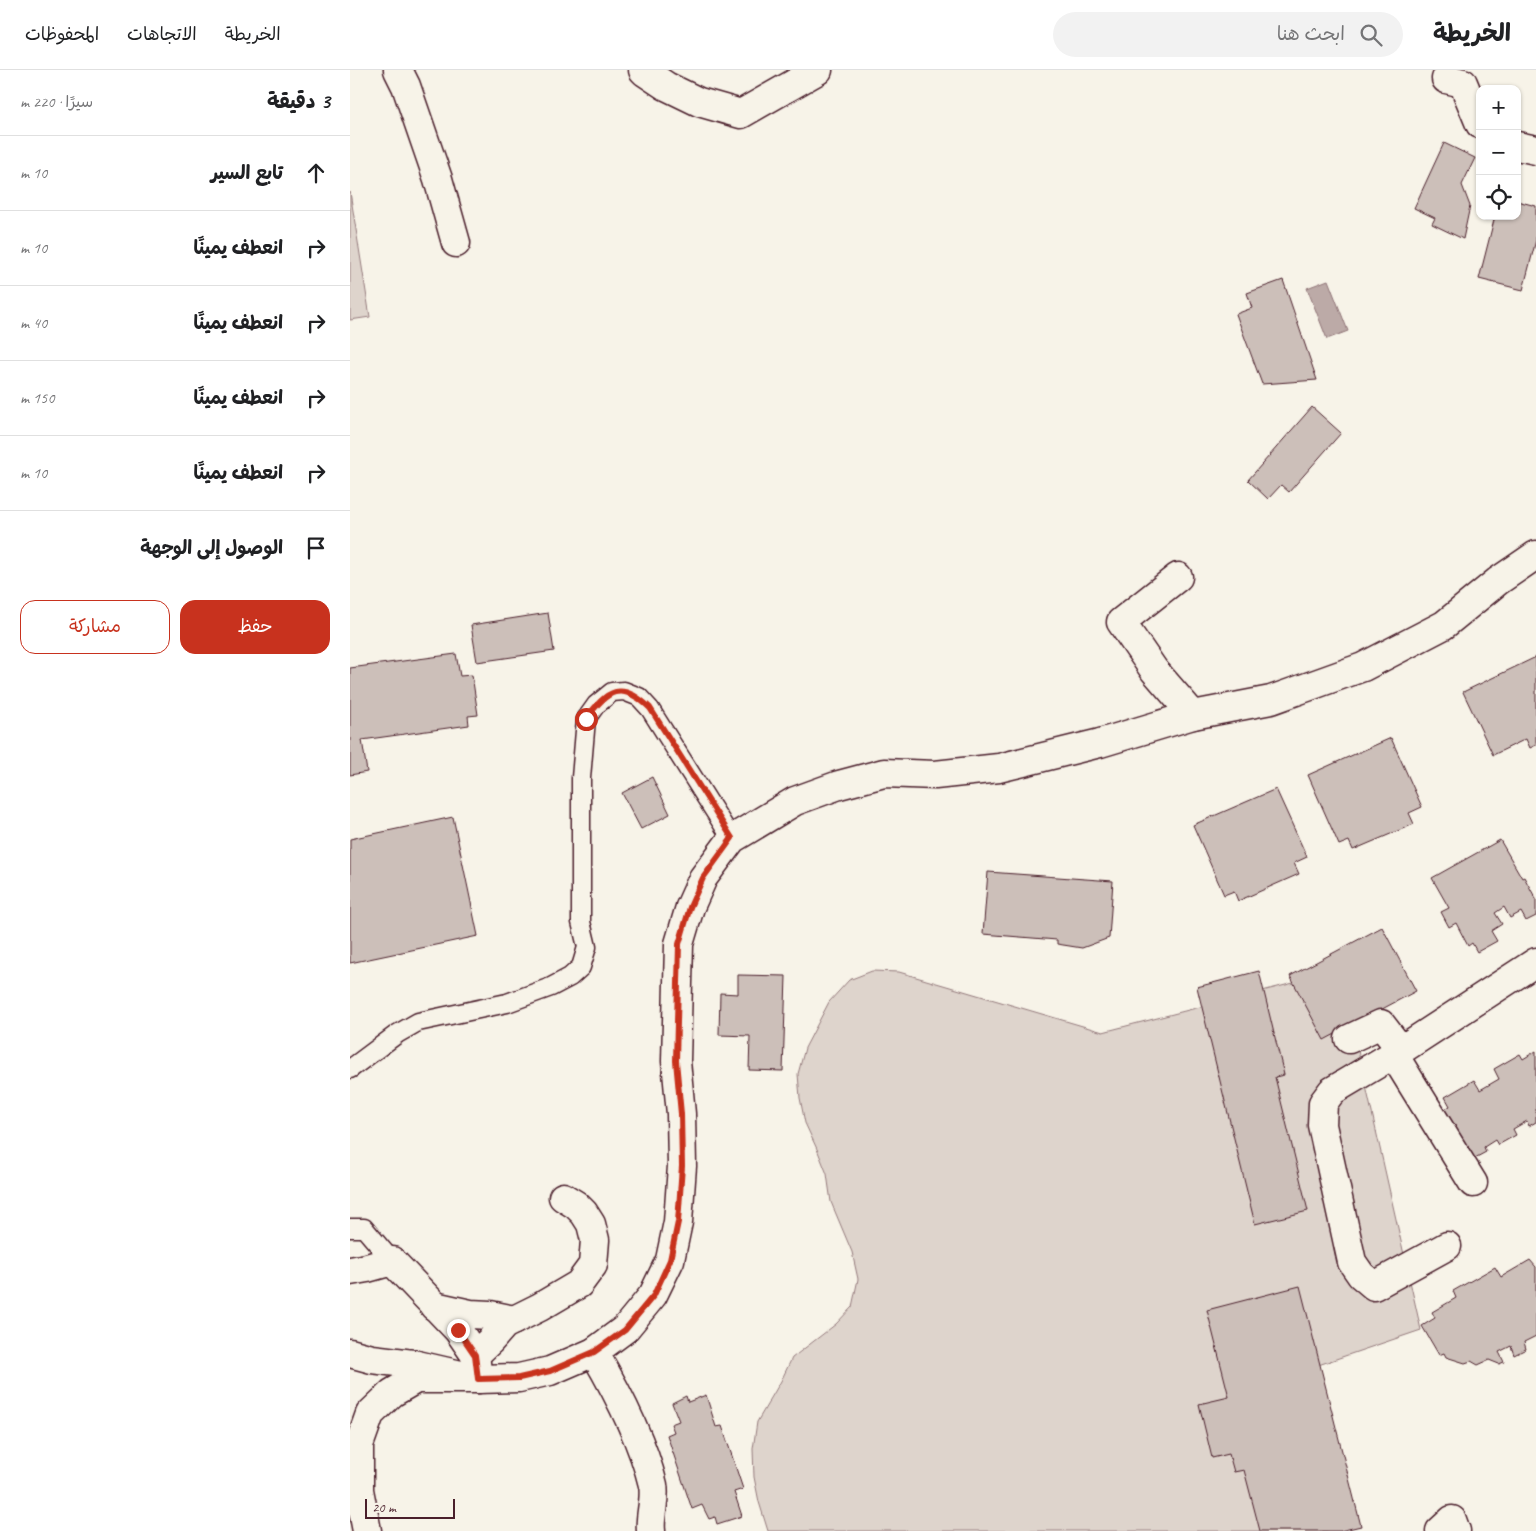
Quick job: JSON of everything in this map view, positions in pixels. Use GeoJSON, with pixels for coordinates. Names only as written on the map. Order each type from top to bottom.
{"type":"FeatureCollection","features":[{"type":"Feature","properties":{"kind":"street"},"geometry":{"type":"LineString","coordinates":[[398,70],[406,86],[438,179],[456,243]]}},
{"type":"Feature","properties":{"kind":"street"},"geometry":{"type":"LineString","coordinates":[[643,70],[666,86],[699,102],[741,114],[818,70]]}},
{"type":"Feature","properties":{"kind":"street"},"geometry":{"type":"LineString","coordinates":[[1446,79],[1463,83],[1476,114]]}},
{"type":"Feature","properties":{"kind":"street"},"geometry":{"type":"LineString","coordinates":[[1521,147],[1536,150]]}},
{"type":"Feature","properties":{"kind":"street"},"geometry":{"type":"LineString","coordinates":[[350,1353],[372,1359],[413,1364],[477,1367],[519,1378],[550,1371],[594,1352],[625,1330],[654,1295],[670,1260],[678,1222],[682,1166],[681,1114],[676,1061],[679,944],[690,907],[703,878],[732,838],[795,802],[839,785],[875,775],[884,773],[935,775],[999,768],[1100,743],[1193,715],[1271,700],[1363,667],[1444,625],[1498,580],[1536,555]]}},
{"type":"Feature","properties":{"kind":"street"},"geometry":{"type":"LineString","coordinates":[[1178,577],[1121,622],[1154,670],[1193,715]]}},
{"type":"Feature","properties":{"kind":"street"},"geometry":{"type":"LineString","coordinates":[[1447,1246],[1374,1286],[1361,1275],[1352,1262],[1322,1125],[1323,1103],[1332,1091],[1397,1053],[1536,962]]}},
{"type":"Feature","properties":{"kind":"street"},"geometry":{"type":"LineString","coordinates":[[1349,1039],[1381,1024],[1473,1183]]}},
{"type":"Feature","properties":{"kind":"street"},"geometry":{"type":"LineString","coordinates":[[477,1367],[490,1341],[504,1325],[579,1284],[593,1265],[595,1240],[592,1224],[576,1205],[563,1197]]}},
{"type":"Feature","properties":{"kind":"street"},"geometry":{"type":"LineString","coordinates":[[350,1271],[392,1261],[458,1330],[477,1367]]}},
{"type":"Feature","properties":{"kind":"street"},"geometry":{"type":"LineString","coordinates":[[434,1306],[470,1314],[490,1315],[514,1320]]}},
{"type":"Feature","properties":{"kind":"street"},"geometry":{"type":"LineString","coordinates":[[594,1352],[626,1411],[644,1457],[653,1487],[651,1531]]}},
{"type":"Feature","properties":{"kind":"street"},"geometry":{"type":"LineString","coordinates":[[359,1445],[370,1414],[392,1393],[416,1379],[477,1367]]}},
{"type":"Feature","properties":{"kind":"street"},"geometry":{"type":"LineString","coordinates":[[350,1418],[359,1445],[360,1490],[367,1531]]}},
{"type":"Feature","properties":{"kind":"street"},"geometry":{"type":"LineString","coordinates":[[1440,1531],[1452,1520],[1456,1531]]}},
{"type":"Feature","properties":{"kind":"lane"},"geometry":{"type":"LineString","coordinates":[[350,1069],[396,1034],[418,1022],[506,1003],[551,987],[581,967],[587,947],[581,922],[581,778],[586,719],[596,705],[612,692],[624,691],[639,697],[650,708],[732,838]]}},
{"type":"Feature","properties":{"kind":"lane"},"geometry":{"type":"LineString","coordinates":[[350,1228],[364,1228],[392,1261]]}},
{"type":"Feature","properties":{"kind":"shaded area"},"geometry":{"type":"Polygon","coordinates":[[[350,192],[370,317],[350,320],[350,192]]]}},
{"type":"Feature","properties":{"kind":"shaded area"},"geometry":{"type":"Polygon","coordinates":[[[1328,280],[1348,331],[1327,339],[1307,288],[1328,280]]]}},
{"type":"Feature","properties":{"kind":"shaded area"},"geometry":{"type":"Polygon","coordinates":[[[872,971],[899,972],[1103,1032],[1340,971],[1421,1330],[1289,1375],[1327,1531],[768,1531],[754,1477],[753,1449],[757,1422],[792,1358],[836,1324],[852,1307],[858,1279],[852,1252],[831,1202],[827,1174],[805,1123],[798,1074],[805,1048],[829,1002],[849,980],[872,971]]]}},
{"type":"Feature","properties":{"kind":"building"},"geometry":{"type":"Polygon","coordinates":[[[1444,143],[1475,158],[1462,185],[1470,206],[1463,239],[1432,224],[1435,218],[1414,208],[1444,143]]]}},
{"type":"Feature","properties":{"kind":"building"},"geometry":{"type":"Polygon","coordinates":[[[1521,202],[1536,206],[1536,240],[1523,290],[1479,279],[1494,220],[1521,220],[1521,202]]]}},
{"type":"Feature","properties":{"kind":"building"},"geometry":{"type":"Polygon","coordinates":[[[1283,280],[1317,380],[1262,384],[1236,314],[1252,308],[1247,293],[1283,280]]]}},
{"type":"Feature","properties":{"kind":"building"},"geometry":{"type":"Polygon","coordinates":[[[1312,407],[1341,433],[1289,492],[1281,485],[1268,499],[1248,480],[1312,407]]]}},
{"type":"Feature","properties":{"kind":"building"},"geometry":{"type":"Polygon","coordinates":[[[548,613],[554,651],[477,662],[471,625],[548,613]]]}},
{"type":"Feature","properties":{"kind":"building"},"geometry":{"type":"Polygon","coordinates":[[[456,654],[460,676],[472,675],[478,715],[468,716],[469,725],[362,740],[367,772],[350,775],[350,668],[456,654]]]}},
{"type":"Feature","properties":{"kind":"building"},"geometry":{"type":"Polygon","coordinates":[[[1536,657],[1536,745],[1530,748],[1526,739],[1493,755],[1463,692],[1536,657]]]}},
{"type":"Feature","properties":{"kind":"building"},"geometry":{"type":"Polygon","coordinates":[[[1391,738],[1422,807],[1409,813],[1414,824],[1353,850],[1349,841],[1339,845],[1308,775],[1391,738]]]}},
{"type":"Feature","properties":{"kind":"building"},"geometry":{"type":"Polygon","coordinates":[[[652,777],[670,814],[641,829],[622,793],[652,777]]]}},
{"type":"Feature","properties":{"kind":"building"},"geometry":{"type":"Polygon","coordinates":[[[1276,789],[1307,857],[1294,863],[1299,874],[1238,901],[1234,891],[1224,895],[1193,825],[1276,789]]]}},
{"type":"Feature","properties":{"kind":"building"},"geometry":{"type":"Polygon","coordinates":[[[453,817],[478,936],[350,963],[350,839],[453,817]]]}},
{"type":"Feature","properties":{"kind":"building"},"geometry":{"type":"Polygon","coordinates":[[[1500,840],[1536,899],[1536,916],[1526,921],[1521,912],[1510,918],[1504,907],[1495,913],[1502,924],[1491,931],[1497,941],[1477,952],[1472,943],[1468,946],[1456,923],[1449,927],[1441,912],[1449,908],[1432,878],[1500,840]]]}},
{"type":"Feature","properties":{"kind":"building"},"geometry":{"type":"Polygon","coordinates":[[[988,872],[1113,881],[1109,938],[1082,948],[1057,944],[1057,940],[983,934],[988,872]]]}},
{"type":"Feature","properties":{"kind":"building"},"geometry":{"type":"Polygon","coordinates":[[[1382,927],[1416,991],[1324,1040],[1290,976],[1382,927]]]}},
{"type":"Feature","properties":{"kind":"building"},"geometry":{"type":"Polygon","coordinates":[[[1259,971],[1284,1075],[1275,1077],[1308,1211],[1255,1224],[1197,987],[1259,971]]]}},
{"type":"Feature","properties":{"kind":"building"},"geometry":{"type":"Polygon","coordinates":[[[738,975],[786,976],[783,1071],[749,1070],[750,1036],[719,1035],[720,993],[738,994],[738,975]]]}},
{"type":"Feature","properties":{"kind":"building"},"geometry":{"type":"Polygon","coordinates":[[[1536,1051],[1536,1122],[1529,1126],[1527,1121],[1513,1129],[1516,1135],[1498,1145],[1495,1140],[1484,1147],[1486,1152],[1473,1159],[1435,1115],[1450,1106],[1445,1097],[1474,1080],[1480,1090],[1499,1079],[1494,1069],[1520,1054],[1523,1059],[1536,1051]]]}},
{"type":"Feature","properties":{"kind":"building"},"geometry":{"type":"Polygon","coordinates":[[[1530,1260],[1536,1267],[1536,1336],[1524,1342],[1526,1349],[1514,1355],[1511,1346],[1499,1352],[1504,1362],[1499,1364],[1489,1360],[1478,1365],[1471,1361],[1465,1363],[1446,1357],[1444,1353],[1439,1355],[1422,1326],[1435,1318],[1432,1312],[1456,1298],[1453,1291],[1495,1267],[1501,1277],[1530,1260]]]}},
{"type":"Feature","properties":{"kind":"building"},"geometry":{"type":"Polygon","coordinates":[[[1300,1286],[1361,1526],[1340,1531],[1260,1531],[1244,1470],[1234,1472],[1229,1454],[1212,1458],[1199,1404],[1229,1397],[1207,1310],[1300,1286]]]}},
{"type":"Feature","properties":{"kind":"building"},"geometry":{"type":"Polygon","coordinates":[[[706,1395],[716,1427],[722,1426],[743,1489],[734,1492],[742,1516],[717,1524],[715,1517],[709,1519],[702,1505],[692,1509],[667,1435],[674,1432],[671,1424],[679,1421],[672,1403],[686,1396],[688,1402],[706,1395]]]}},
{"type":"Feature","properties":{"kind":"route"},"geometry":{"type":"LineString","coordinates":[[458,1330],[475,1355],[478,1379],[519,1378],[550,1371],[594,1352],[625,1330],[654,1295],[670,1260],[678,1222],[682,1166],[681,1114],[676,1061],[679,944],[690,907],[703,878],[732,838],[650,708],[639,697],[624,691],[612,692],[596,705],[586,719]]}}]}
